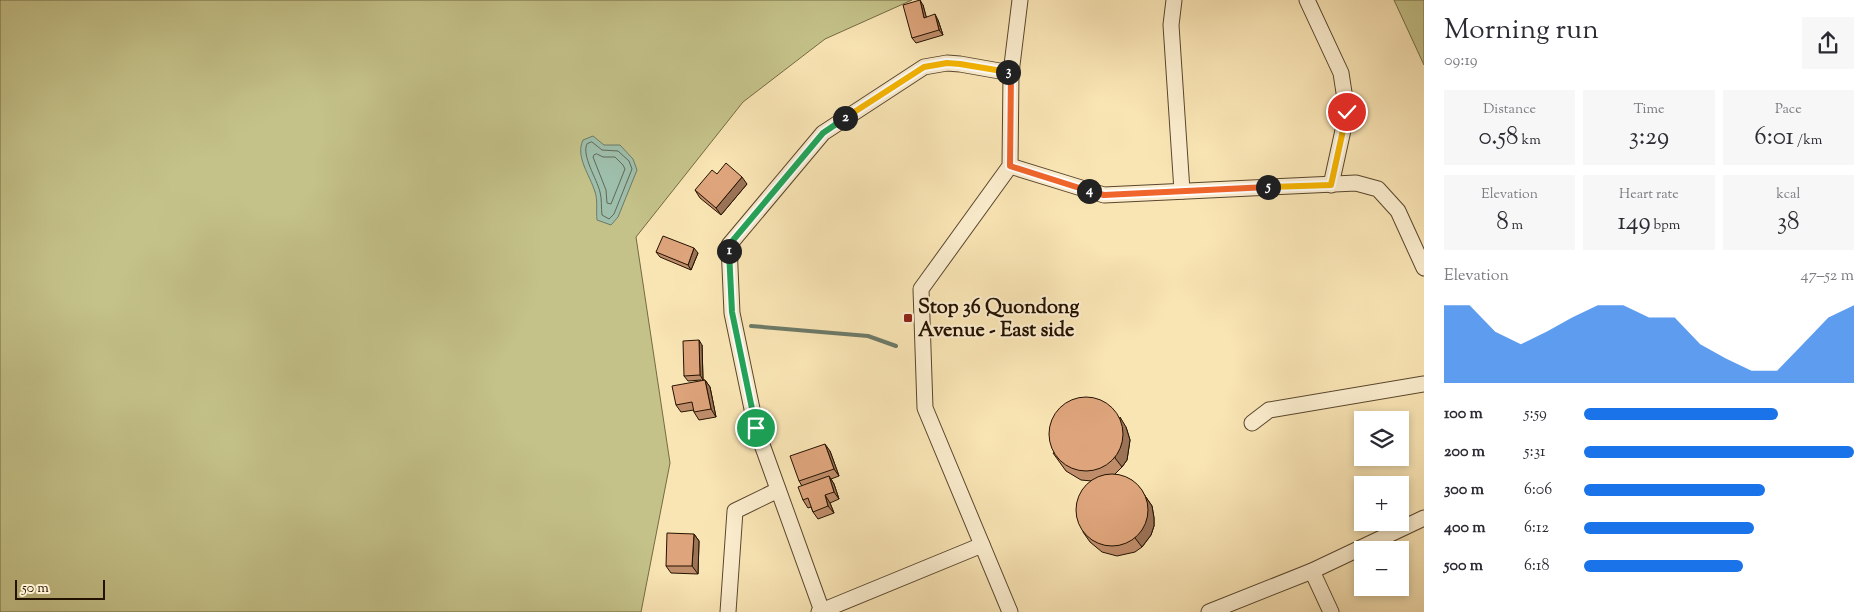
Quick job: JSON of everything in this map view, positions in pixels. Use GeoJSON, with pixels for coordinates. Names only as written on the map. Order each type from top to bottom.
{"type":"FeatureCollection","features":[{"type":"Feature","properties":{"kind":"street"},"geometry":{"type":"LineString","coordinates":[[1010,612],[925,408],[921,288],[1010,166],[1011,73],[1020,0]]}},
{"type":"Feature","properties":{"kind":"street"},"geometry":{"type":"LineString","coordinates":[[1174,0],[1171,25],[1182,191]]}},
{"type":"Feature","properties":{"kind":"street"},"geometry":{"type":"LineString","coordinates":[[1307,0],[1341,73],[1347,112],[1331,185]]}},
{"type":"Feature","properties":{"kind":"street"},"geometry":{"type":"LineString","coordinates":[[982,546],[820,611],[756,428],[732,312],[729,245],[823,133],[924,67],[947,63],[1011,73]]}},
{"type":"Feature","properties":{"kind":"street"},"geometry":{"type":"LineString","coordinates":[[1010,166],[1104,195],[1356,184],[1378,189],[1398,210],[1424,268]]}},
{"type":"Feature","properties":{"kind":"street"},"geometry":{"type":"LineString","coordinates":[[1252,423],[1268,410],[1424,384]]}},
{"type":"Feature","properties":{"kind":"street"},"geometry":{"type":"LineString","coordinates":[[728,612],[735,511],[778,490]]}},
{"type":"Feature","properties":{"kind":"street"},"geometry":{"type":"LineString","coordinates":[[1209,612],[1312,570],[1424,518]]}},
{"type":"Feature","properties":{"kind":"street"},"geometry":{"type":"LineString","coordinates":[[1312,570],[1331,612]]}},
{"type":"Feature","properties":{"kind":"shaded area"},"geometry":{"type":"Polygon","coordinates":[[[0,0],[912,0],[825,39],[743,102],[636,237],[670,463],[641,612],[0,612],[0,0]]]}},
{"type":"Feature","properties":{"kind":"shaded area"},"geometry":{"type":"Polygon","coordinates":[[[1394,0],[1424,0],[1424,65],[1394,0]]]}},
{"type":"Feature","properties":{"kind":"water"},"geometry":{"type":"Polygon","coordinates":[[[593,136],[604,145],[620,145],[633,159],[637,170],[618,217],[611,225],[597,220],[596,195],[582,159],[581,146],[583,140],[593,136]]]}},
{"type":"Feature","properties":{"kind":"building"},"geometry":{"type":"Polygon","coordinates":[[[920,0],[924,18],[935,14],[939,30],[912,38],[903,5],[920,0]]]}},
{"type":"Feature","properties":{"kind":"building"},"geometry":{"type":"Polygon","coordinates":[[[726,163],[742,177],[716,208],[695,190],[712,170],[717,174],[726,163]]]}},
{"type":"Feature","properties":{"kind":"building"},"geometry":{"type":"Polygon","coordinates":[[[663,236],[694,248],[688,265],[656,252],[663,236]]]}},
{"type":"Feature","properties":{"kind":"building"},"geometry":{"type":"Polygon","coordinates":[[[699,340],[700,375],[684,376],[683,341],[699,340]]]}},
{"type":"Feature","properties":{"kind":"building"},"geometry":{"type":"Polygon","coordinates":[[[705,380],[711,409],[694,412],[692,402],[676,405],[672,386],[705,380]]]}},
{"type":"Feature","properties":{"kind":"building"},"geometry":{"type":"Polygon","coordinates":[[[1086,397],[1107,403],[1117,413],[1123,434],[1117,455],[1107,465],[1086,471],[1065,465],[1055,455],[1049,434],[1055,413],[1065,403],[1086,397]]]}},
{"type":"Feature","properties":{"kind":"building"},"geometry":{"type":"Polygon","coordinates":[[[825,444],[834,469],[799,481],[790,456],[825,444]]]}},
{"type":"Feature","properties":{"kind":"building"},"geometry":{"type":"Polygon","coordinates":[[[1112,474],[1132,480],[1142,490],[1148,510],[1142,530],[1132,540],[1112,546],[1092,540],[1082,530],[1076,510],[1082,490],[1092,480],[1112,474]]]}},
{"type":"Feature","properties":{"kind":"building"},"geometry":{"type":"Polygon","coordinates":[[[829,476],[834,492],[825,495],[828,506],[813,512],[808,498],[803,500],[798,487],[829,476]]]}},
{"type":"Feature","properties":{"kind":"building"},"geometry":{"type":"Polygon","coordinates":[[[667,533],[694,534],[692,566],[666,566],[667,533]]]}},
{"type":"Feature","properties":{"kind":"waterway"},"geometry":{"type":"LineString","coordinates":[[751,326],[868,336],[896,346]]}},
{"type":"Feature","properties":{"kind":"place","name":"Stop 36 Quondong Avenue - East side"},"geometry":{"type":"Point","coordinates":[908,318]}},
{"type":"Feature","properties":{"kind":"route"},"geometry":{"type":"LineString","coordinates":[[756,428],[732,312],[729,245],[823,133],[924,67],[947,63],[1011,73],[1010,166],[1104,195],[1331,185],[1347,112]]}}]}
